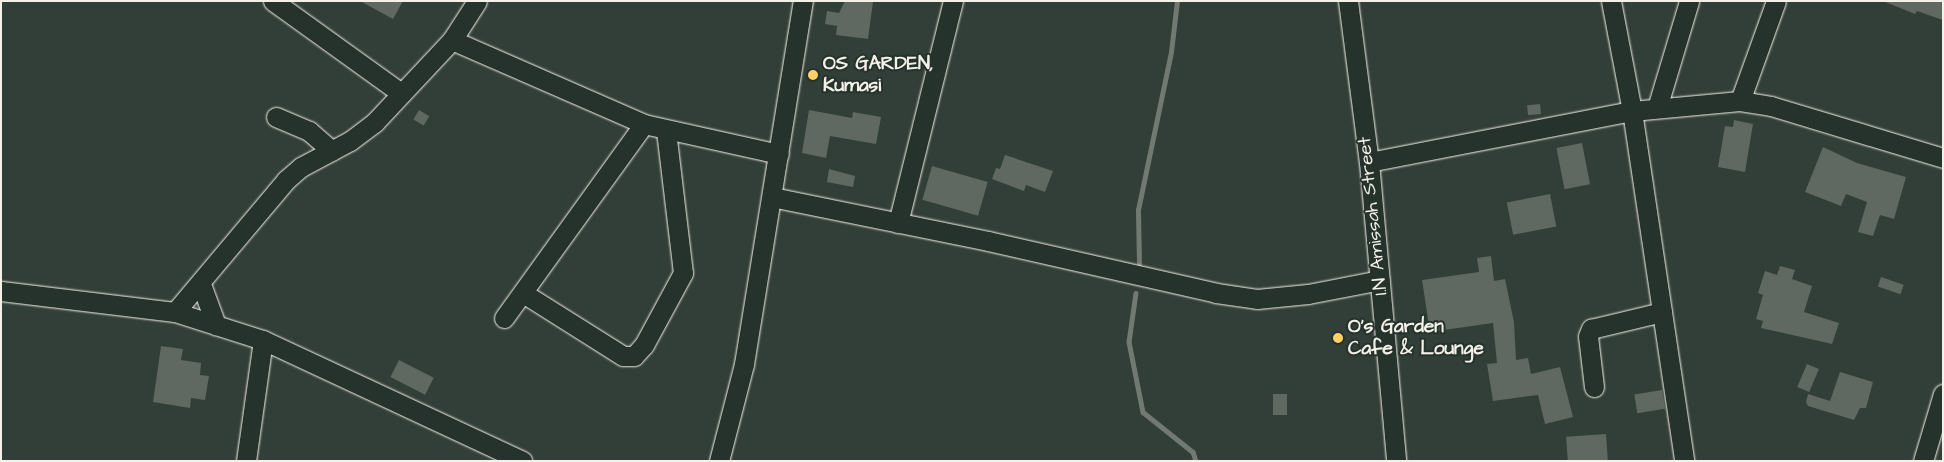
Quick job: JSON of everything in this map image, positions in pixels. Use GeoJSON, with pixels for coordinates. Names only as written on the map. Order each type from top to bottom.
{"type":"FeatureCollection","features":[{"type":"Feature","properties":{"kind":"street"},"geometry":{"type":"LineString","coordinates":[[273,1],[401,93]]}},
{"type":"Feature","properties":{"kind":"street"},"geometry":{"type":"LineString","coordinates":[[176,312],[286,180],[301,167],[332,151],[376,122],[452,40],[477,1]]}},
{"type":"Feature","properties":{"kind":"street"},"geometry":{"type":"LineString","coordinates":[[719,461],[744,364],[803,1]]}},
{"type":"Feature","properties":{"kind":"street"},"geometry":{"type":"LineString","coordinates":[[898,223],[953,1]]}},
{"type":"Feature","properties":{"kind":"street","name":"I.N Amissah Street"},"geometry":{"type":"LineString","coordinates":[[1348,1],[1369,162],[1396,461]]}},
{"type":"Feature","properties":{"kind":"street"},"geometry":{"type":"LineString","coordinates":[[1611,1],[1632,111],[1684,461]]}},
{"type":"Feature","properties":{"kind":"street"},"geometry":{"type":"LineString","coordinates":[[1657,108],[1688,1]]}},
{"type":"Feature","properties":{"kind":"street"},"geometry":{"type":"LineString","coordinates":[[1740,101],[1776,1]]}},
{"type":"Feature","properties":{"kind":"street"},"geometry":{"type":"LineString","coordinates":[[452,40],[644,124],[666,131],[779,154]]}},
{"type":"Feature","properties":{"kind":"street"},"geometry":{"type":"LineString","coordinates":[[1369,162],[1632,111],[1740,101],[1771,106],[1943,158]]}},
{"type":"Feature","properties":{"kind":"street"},"geometry":{"type":"LineString","coordinates":[[276,117],[309,131],[332,151]]}},
{"type":"Feature","properties":{"kind":"street"},"geometry":{"type":"LineString","coordinates":[[504,318],[644,124]]}},
{"type":"Feature","properties":{"kind":"street"},"geometry":{"type":"LineString","coordinates":[[522,293],[623,356],[634,356],[683,273],[666,131]]}},
{"type":"Feature","properties":{"kind":"street"},"geometry":{"type":"LineString","coordinates":[[772,197],[1216,293],[1257,299],[1308,294],[1380,280]]}},
{"type":"Feature","properties":{"kind":"street"},"geometry":{"type":"LineString","coordinates":[[201,284],[216,325]]}},
{"type":"Feature","properties":{"kind":"street"},"geometry":{"type":"LineString","coordinates":[[1,291],[176,312],[263,340],[522,461]]}},
{"type":"Feature","properties":{"kind":"street"},"geometry":{"type":"LineString","coordinates":[[1594,387],[1588,336],[1591,329],[1662,312]]}},
{"type":"Feature","properties":{"kind":"street"},"geometry":{"type":"LineString","coordinates":[[246,461],[263,340]]}},
{"type":"Feature","properties":{"kind":"street"},"geometry":{"type":"LineString","coordinates":[[1923,461],[1943,394]]}},
{"type":"Feature","properties":{"kind":"building"},"geometry":{"type":"Polygon","coordinates":[[[360,1],[403,1],[393,19],[360,1]]]}},
{"type":"Feature","properties":{"kind":"building"},"geometry":{"type":"Polygon","coordinates":[[[845,1],[873,2],[868,39],[836,35],[837,26],[825,24],[827,11],[839,13],[845,1]]]}},
{"type":"Feature","properties":{"kind":"building"},"geometry":{"type":"Polygon","coordinates":[[[1883,1],[1943,1],[1943,20],[1917,11],[1915,14],[1883,1]]]}},
{"type":"Feature","properties":{"kind":"building"},"geometry":{"type":"Polygon","coordinates":[[[1540,104],[1541,114],[1528,115],[1527,105],[1540,104]]]}},
{"type":"Feature","properties":{"kind":"building"},"geometry":{"type":"Polygon","coordinates":[[[419,110],[429,116],[424,126],[413,119],[419,110]]]}},
{"type":"Feature","properties":{"kind":"building"},"geometry":{"type":"Polygon","coordinates":[[[809,110],[852,118],[853,112],[881,117],[876,144],[830,136],[826,158],[802,153],[809,110]]]}},
{"type":"Feature","properties":{"kind":"building"},"geometry":{"type":"Polygon","coordinates":[[[1734,120],[1753,124],[1745,172],[1718,167],[1725,126],[1733,127],[1734,120]]]}},
{"type":"Feature","properties":{"kind":"building"},"geometry":{"type":"Polygon","coordinates":[[[1582,143],[1590,184],[1564,189],[1556,148],[1582,143]]]}},
{"type":"Feature","properties":{"kind":"building"},"geometry":{"type":"Polygon","coordinates":[[[1823,147],[1857,163],[1906,177],[1894,219],[1880,215],[1873,236],[1858,232],[1867,202],[1846,194],[1841,206],[1805,192],[1823,147]]]}},
{"type":"Feature","properties":{"kind":"building"},"geometry":{"type":"Polygon","coordinates":[[[1005,155],[1053,171],[1045,192],[1026,185],[1024,191],[992,179],[996,168],[1000,169],[1005,155]]]}},
{"type":"Feature","properties":{"kind":"building"},"geometry":{"type":"Polygon","coordinates":[[[932,166],[988,182],[978,216],[922,200],[932,166]]]}},
{"type":"Feature","properties":{"kind":"building"},"geometry":{"type":"Polygon","coordinates":[[[829,169],[855,176],[853,187],[827,182],[829,169]]]}},
{"type":"Feature","properties":{"kind":"building"},"geometry":{"type":"Polygon","coordinates":[[[1550,194],[1556,226],[1513,235],[1507,202],[1550,194]]]}},
{"type":"Feature","properties":{"kind":"building"},"geometry":{"type":"Polygon","coordinates":[[[1491,256],[1494,281],[1505,279],[1514,322],[1516,360],[1528,358],[1531,374],[1560,367],[1573,417],[1545,424],[1538,395],[1493,401],[1487,364],[1497,363],[1493,323],[1430,332],[1422,280],[1479,272],[1477,258],[1491,256]]]}},
{"type":"Feature","properties":{"kind":"building"},"geometry":{"type":"Polygon","coordinates":[[[1780,266],[1795,270],[1792,279],[1812,286],[1804,312],[1839,323],[1832,344],[1761,328],[1763,321],[1756,319],[1763,295],[1758,293],[1765,271],[1777,275],[1780,266]]]}},
{"type":"Feature","properties":{"kind":"building"},"geometry":{"type":"Polygon","coordinates":[[[1881,277],[1904,285],[1900,294],[1878,286],[1881,277]]]}},
{"type":"Feature","properties":{"kind":"building"},"geometry":{"type":"Polygon","coordinates":[[[161,346],[183,349],[181,360],[201,363],[200,375],[209,376],[205,400],[191,398],[190,408],[153,402],[161,346]]]}},
{"type":"Feature","properties":{"kind":"building"},"geometry":{"type":"Polygon","coordinates":[[[399,360],[434,378],[425,395],[390,377],[399,360]]]}},
{"type":"Feature","properties":{"kind":"building"},"geometry":{"type":"Polygon","coordinates":[[[1807,364],[1819,369],[1809,392],[1797,387],[1807,364]]]}},
{"type":"Feature","properties":{"kind":"building"},"geometry":{"type":"Polygon","coordinates":[[[1840,372],[1873,382],[1866,408],[1860,408],[1854,420],[1808,406],[1806,402],[1808,394],[1830,401],[1840,372]]]}},
{"type":"Feature","properties":{"kind":"building"},"geometry":{"type":"Polygon","coordinates":[[[1662,390],[1665,409],[1637,413],[1634,394],[1662,390]]]}},
{"type":"Feature","properties":{"kind":"building"},"geometry":{"type":"Polygon","coordinates":[[[1273,394],[1287,394],[1287,415],[1273,415],[1273,394]]]}},
{"type":"Feature","properties":{"kind":"building"},"geometry":{"type":"Polygon","coordinates":[[[1606,434],[1608,461],[1568,461],[1566,437],[1606,434]]]}},
{"type":"Feature","properties":{"kind":"waterway"},"geometry":{"type":"LineString","coordinates":[[1139,264],[1138,210],[1171,52],[1177,1]]}},
{"type":"Feature","properties":{"kind":"waterway"},"geometry":{"type":"LineString","coordinates":[[1136,293],[1129,342],[1143,412],[1193,452],[1196,461]]}},
{"type":"Feature","properties":{"kind":"place","name":"OS GARDEN, Kumasi"},"geometry":{"type":"Point","coordinates":[813,75]}},
{"type":"Feature","properties":{"kind":"place","name":"O's Garden Cafe & Lounge"},"geometry":{"type":"Point","coordinates":[1338,338]}}]}
